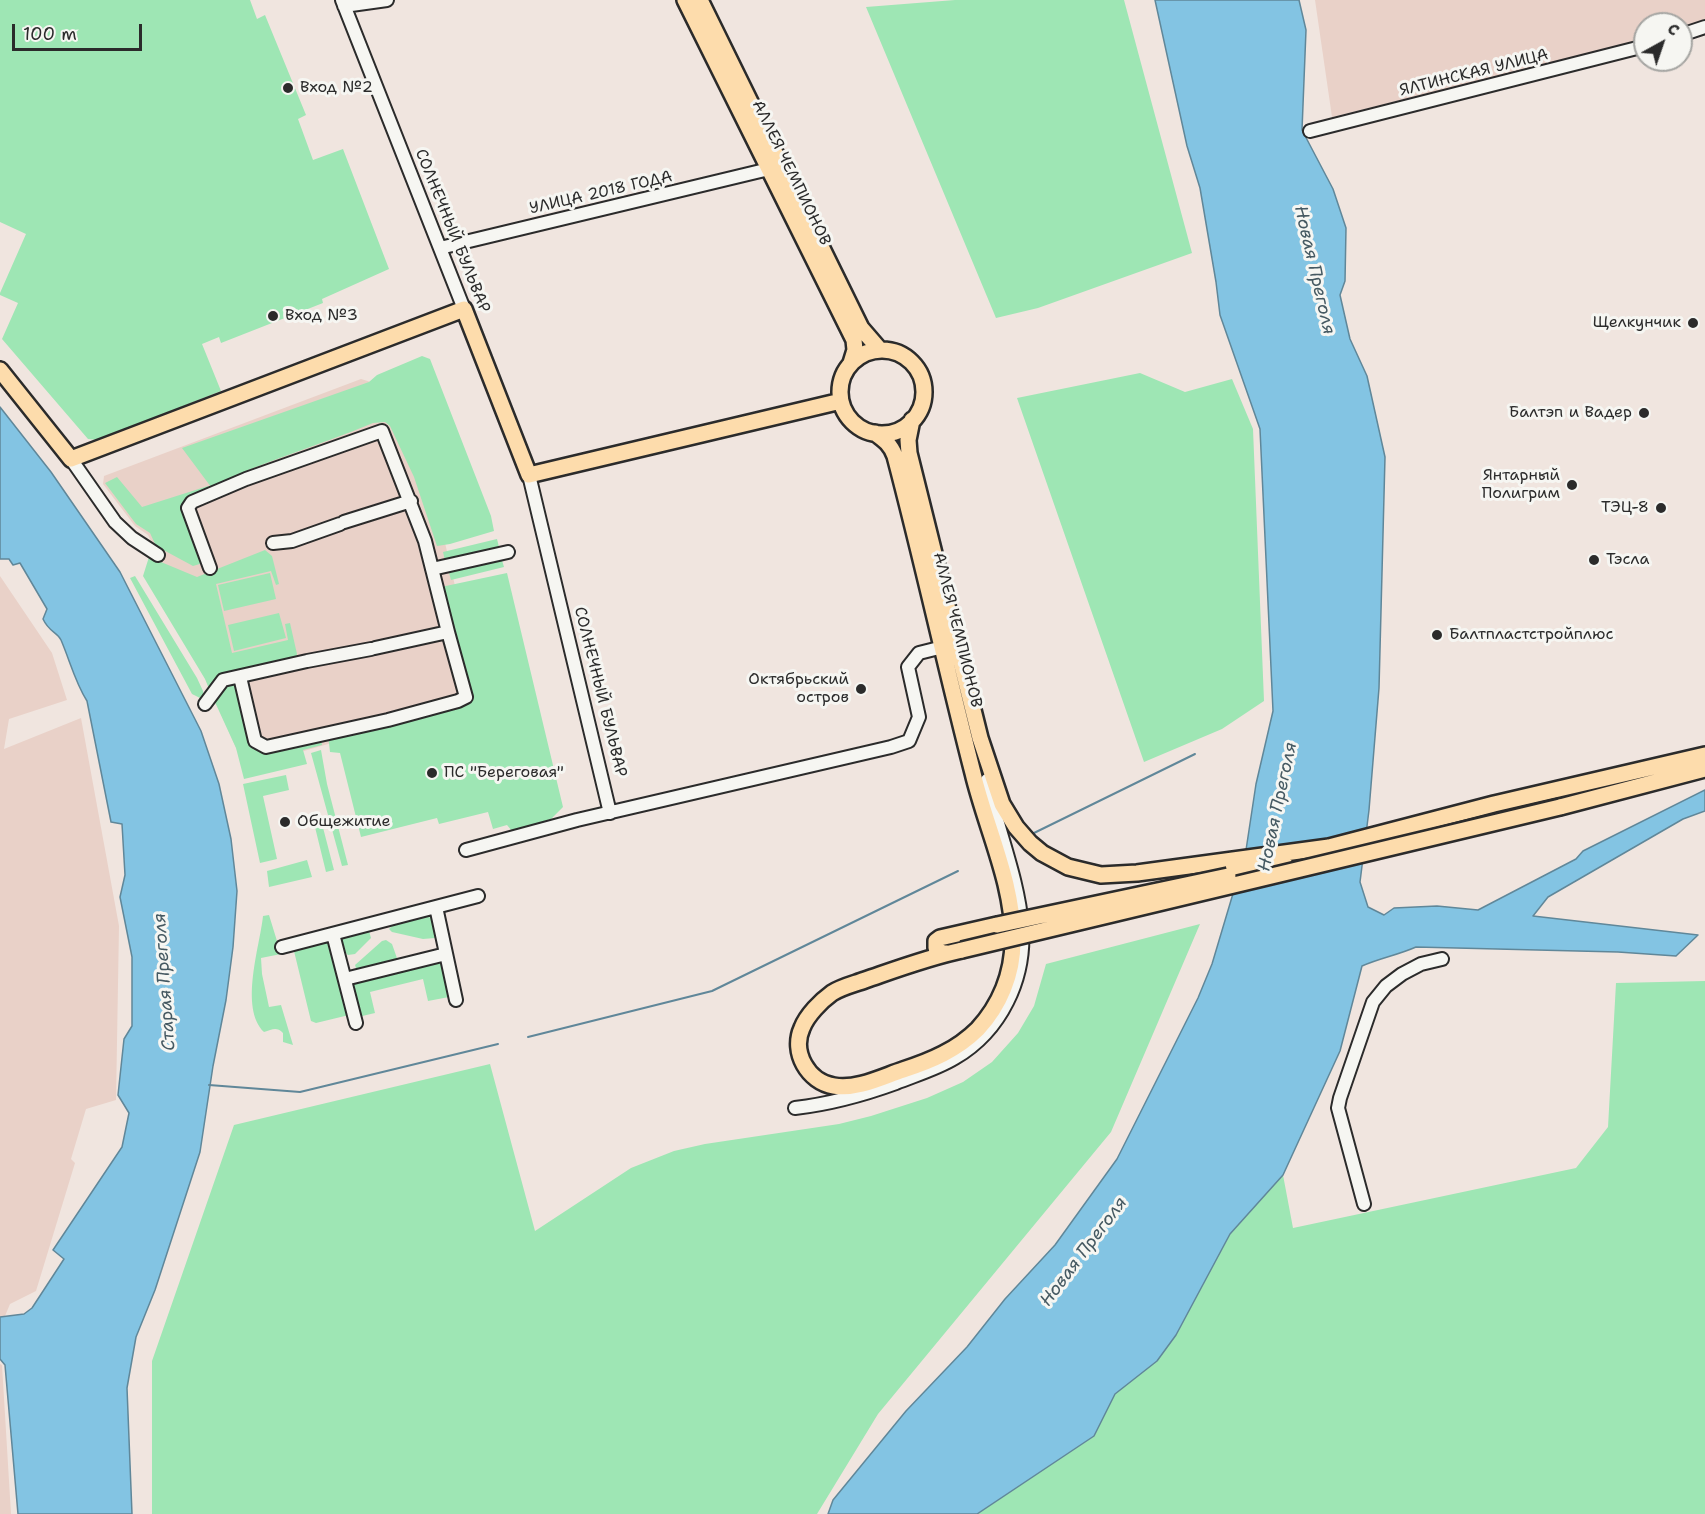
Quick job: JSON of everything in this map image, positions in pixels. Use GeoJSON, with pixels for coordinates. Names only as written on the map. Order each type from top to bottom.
{"type":"FeatureCollection","features":[{"type":"Feature","properties":{"kind":"main road","name":"АЛЛЕЯ ЧЕМПИОНОВ"},"geometry":{"type":"LineString","coordinates":[[685,0],[854,340],[855,350],[851,363],[840,385],[843,409],[853,423],[886,441],[895,456],[973,774],[1012,917],[1012,958],[1007,981],[998,1001],[969,1037],[947,1052],[921,1064],[848,1086],[826,1084],[808,1071],[799,1051],[800,1032],[808,1017],[832,993],[946,953],[962,950],[1560,807],[1705,769]]}},
{"type":"Feature","properties":{"kind":"main road","name":"АЛЛЕЯ ЧЕМПИОНОВ"},"geometry":{"type":"LineString","coordinates":[[700,0],[858,322],[880,350],[888,350],[904,356],[920,374],[924,390],[923,399],[912,420],[908,440],[909,453],[980,738],[1002,804],[1022,834],[1042,853],[1058,863],[1079,871],[1111,875],[1329,847]]}},
{"type":"Feature","properties":{"kind":"main road"},"geometry":{"type":"LineString","coordinates":[[0,370],[71,459],[464,309]]}},
{"type":"Feature","properties":{"kind":"main road","name":"СОЛНЕЧНЫЙ БУЛЬВАР"},"geometry":{"type":"LineString","coordinates":[[464,309],[529,475]]}},
{"type":"Feature","properties":{"kind":"main road"},"geometry":{"type":"LineString","coordinates":[[851,363],[864,354],[880,350]]}},
{"type":"Feature","properties":{"kind":"main road"},"geometry":{"type":"LineString","coordinates":[[529,475],[841,401]]}},
{"type":"Feature","properties":{"kind":"main road"},"geometry":{"type":"LineString","coordinates":[[875,433],[891,433],[912,420]]}},
{"type":"Feature","properties":{"kind":"main road"},"geometry":{"type":"LineString","coordinates":[[946,953],[936,948],[936,942],[940,938],[1304,858],[1329,847],[1555,789],[1705,755]]}},
{"type":"Feature","properties":{"kind":"street"},"geometry":{"type":"LineString","coordinates":[[343,3],[387,0]]}},
{"type":"Feature","properties":{"kind":"street","name":"СОЛНЕЧНЫЙ БУЛЬВАР"},"geometry":{"type":"LineString","coordinates":[[343,3],[464,309]]}},
{"type":"Feature","properties":{"kind":"street","name":"ЯЛТИНСКАЯ УЛИЦА"},"geometry":{"type":"LineString","coordinates":[[1310,131],[1633,49]]}},
{"type":"Feature","properties":{"kind":"street","name":"УЛИЦА 2018 ГОДА"},"geometry":{"type":"LineString","coordinates":[[440,248],[770,170]]}},
{"type":"Feature","properties":{"kind":"street"},"geometry":{"type":"LineString","coordinates":[[210,568],[188,508],[192,502],[246,479],[382,431],[425,541],[466,697],[388,720],[266,747],[255,741],[240,677]]}},
{"type":"Feature","properties":{"kind":"street"},"geometry":{"type":"LineString","coordinates":[[71,459],[115,522],[132,538],[158,555]]}},
{"type":"Feature","properties":{"kind":"street","name":"СОЛНЕЧНЫЙ БУЛЬВАР"},"geometry":{"type":"LineString","coordinates":[[529,475],[610,813]]}},
{"type":"Feature","properties":{"kind":"street"},"geometry":{"type":"LineString","coordinates":[[273,543],[292,541],[411,501]]}},
{"type":"Feature","properties":{"kind":"street"},"geometry":{"type":"LineString","coordinates":[[432,569],[508,552]]}},
{"type":"Feature","properties":{"kind":"street"},"geometry":{"type":"LineString","coordinates":[[205,704],[223,680],[448,632]]}},
{"type":"Feature","properties":{"kind":"street"},"geometry":{"type":"LineString","coordinates":[[466,850],[909,741],[919,717],[908,667],[919,653],[943,647]]}},
{"type":"Feature","properties":{"kind":"street"},"geometry":{"type":"LineString","coordinates":[[795,1108],[857,1096],[951,1060],[970,1048],[987,1032],[998,1019],[1011,995],[1021,959],[1021,916],[988,783],[980,738]]}},
{"type":"Feature","properties":{"kind":"street"},"geometry":{"type":"LineString","coordinates":[[282,947],[478,896]]}},
{"type":"Feature","properties":{"kind":"street"},"geometry":{"type":"LineString","coordinates":[[436,907],[456,1000]]}},
{"type":"Feature","properties":{"kind":"street"},"geometry":{"type":"LineString","coordinates":[[333,934],[356,1023]]}},
{"type":"Feature","properties":{"kind":"street"},"geometry":{"type":"LineString","coordinates":[[345,979],[446,954]]}},
{"type":"Feature","properties":{"kind":"street"},"geometry":{"type":"LineString","coordinates":[[1364,1204],[1338,1108],[1340,1098],[1373,1002],[1386,986],[1402,975],[1421,964],[1442,959]]}},
{"type":"Feature","properties":{"kind":"shaded area"},"geometry":{"type":"Polygon","coordinates":[[[1315,0],[1705,0],[1705,20],[1693,25],[1693,12],[1633,12],[1633,43],[1332,117],[1315,0]]]}},
{"type":"Feature","properties":{"kind":"shaded area"},"geometry":{"type":"Polygon","coordinates":[[[361,379],[384,386],[442,530],[483,706],[335,742],[245,768],[155,566],[158,555],[148,535],[135,526],[103,484],[104,476],[361,379]]]}},
{"type":"Feature","properties":{"kind":"shaded area"},"geometry":{"type":"Polygon","coordinates":[[[0,576],[52,653],[67,700],[9,719],[4,749],[81,718],[119,926],[116,1100],[86,1109],[71,1159],[75,1163],[36,1291],[10,1304],[0,1328],[0,576]]]}},
{"type":"Feature","properties":{"kind":"shaded area"},"geometry":{"type":"Polygon","coordinates":[[[0,1364],[2,1365],[11,1514],[0,1514],[0,1364]]]}},
{"type":"Feature","properties":{"kind":"green space"},"geometry":{"type":"Polygon","coordinates":[[[0,0],[250,0],[257,19],[265,15],[306,115],[298,119],[313,160],[343,149],[389,269],[322,299],[323,303],[221,343],[219,337],[202,344],[221,391],[98,440],[88,439],[2,339],[18,303],[0,293],[26,234],[0,222],[0,0]]]}},
{"type":"Feature","properties":{"kind":"green space"},"geometry":{"type":"Polygon","coordinates":[[[955,0],[1124,0],[1192,253],[1038,308],[996,318],[866,7],[955,0]]]}},
{"type":"Feature","properties":{"kind":"green space"},"geometry":{"type":"Polygon","coordinates":[[[422,356],[430,359],[491,516],[494,531],[437,546],[414,477],[390,426],[385,422],[373,423],[250,469],[211,487],[182,448],[369,382],[377,375],[422,356]]]}},
{"type":"Feature","properties":{"kind":"green space"},"geometry":{"type":"Polygon","coordinates":[[[1140,373],[1185,392],[1232,379],[1253,429],[1264,701],[1222,729],[1144,762],[1017,398],[1140,373]]]}},
{"type":"Feature","properties":{"kind":"green space"},"geometry":{"type":"Polygon","coordinates":[[[117,477],[142,507],[208,486],[209,489],[188,497],[183,505],[203,563],[193,566],[156,546],[150,533],[136,524],[105,483],[117,477]]]}},
{"type":"Feature","properties":{"kind":"green space"},"geometry":{"type":"Polygon","coordinates":[[[497,539],[499,547],[445,561],[443,552],[497,539]]]}},
{"type":"Feature","properties":{"kind":"green space"},"geometry":{"type":"Polygon","coordinates":[[[265,550],[272,556],[279,584],[276,585],[271,571],[216,584],[232,653],[288,640],[285,624],[290,623],[297,654],[295,660],[210,691],[143,576],[149,557],[197,577],[265,550]]]}},
{"type":"Feature","properties":{"kind":"green space"},"geometry":{"type":"Polygon","coordinates":[[[501,557],[504,567],[451,580],[448,569],[501,557]]]}},
{"type":"Feature","properties":{"kind":"green space"},"geometry":{"type":"Polygon","coordinates":[[[270,573],[276,599],[224,611],[218,585],[270,573]]]}},
{"type":"Feature","properties":{"kind":"green space"},"geometry":{"type":"Polygon","coordinates":[[[507,573],[563,807],[551,819],[512,831],[507,825],[493,829],[488,812],[439,824],[437,818],[361,837],[340,753],[330,752],[328,735],[464,702],[441,587],[507,573]]]}},
{"type":"Feature","properties":{"kind":"green space"},"geometry":{"type":"Polygon","coordinates":[[[135,576],[197,678],[204,700],[192,694],[130,578],[135,576]]]}},
{"type":"Feature","properties":{"kind":"green space"},"geometry":{"type":"Polygon","coordinates":[[[279,613],[286,638],[234,651],[228,625],[279,613]]]}},
{"type":"Feature","properties":{"kind":"green space"},"geometry":{"type":"Polygon","coordinates":[[[225,682],[237,682],[252,742],[320,736],[322,745],[303,750],[307,764],[244,779],[236,748],[214,700],[225,682]]]}},
{"type":"Feature","properties":{"kind":"green space"},"geometry":{"type":"Polygon","coordinates":[[[321,750],[327,784],[348,865],[342,866],[311,753],[321,750]]]}},
{"type":"Feature","properties":{"kind":"green space"},"geometry":{"type":"Polygon","coordinates":[[[286,775],[289,790],[263,796],[277,859],[260,863],[243,784],[286,775]]]}},
{"type":"Feature","properties":{"kind":"green space"},"geometry":{"type":"Polygon","coordinates":[[[320,816],[334,870],[326,872],[313,819],[320,816]]]}},
{"type":"Feature","properties":{"kind":"green space"},"geometry":{"type":"Polygon","coordinates":[[[307,860],[312,877],[269,887],[267,871],[307,860]]]}},
{"type":"Feature","properties":{"kind":"green space"},"geometry":{"type":"Polygon","coordinates":[[[269,915],[281,954],[261,958],[262,974],[269,1007],[281,1005],[293,1045],[283,1042],[283,1033],[278,1030],[264,1032],[253,1008],[255,960],[263,916],[269,915]]]}},
{"type":"Feature","properties":{"kind":"green space"},"geometry":{"type":"Polygon","coordinates":[[[426,916],[431,918],[435,938],[423,939],[392,932],[389,929],[393,925],[426,916]]]}},
{"type":"Feature","properties":{"kind":"green space"},"geometry":{"type":"Polygon","coordinates":[[[1200,924],[1111,1132],[878,1414],[817,1514],[152,1514],[152,1361],[234,1125],[490,1064],[535,1231],[631,1168],[674,1151],[705,1144],[839,1124],[927,1098],[963,1082],[992,1062],[1018,1033],[1034,1006],[1046,964],[1200,924]]]}},
{"type":"Feature","properties":{"kind":"green space"},"geometry":{"type":"Polygon","coordinates":[[[369,931],[371,938],[355,954],[348,955],[343,950],[340,941],[343,937],[369,931]]]}},
{"type":"Feature","properties":{"kind":"green space"},"geometry":{"type":"Polygon","coordinates":[[[327,939],[331,942],[349,1015],[316,1023],[311,1021],[293,947],[327,939]]]}},
{"type":"Feature","properties":{"kind":"green space"},"geometry":{"type":"Polygon","coordinates":[[[386,940],[392,944],[398,961],[357,971],[355,965],[386,940]]]}},
{"type":"Feature","properties":{"kind":"green space"},"geometry":{"type":"Polygon","coordinates":[[[443,960],[451,993],[449,997],[428,1001],[423,979],[370,992],[375,1013],[358,1017],[350,983],[443,960]]]}},
{"type":"Feature","properties":{"kind":"green space"},"geometry":{"type":"Polygon","coordinates":[[[1705,981],[1705,1514],[977,1514],[1094,1436],[1115,1393],[1157,1361],[1176,1335],[1230,1234],[1283,1175],[1293,1228],[1576,1168],[1608,1127],[1616,983],[1705,981]]]}},
{"type":"Feature","properties":{"kind":"water","name":"Новая Преголя"},"geometry":{"type":"Polygon","coordinates":[[[1155,0],[1299,0],[1306,30],[1302,130],[1333,189],[1346,228],[1345,281],[1340,295],[1350,339],[1367,376],[1385,457],[1379,688],[1369,810],[1360,882],[1368,907],[1384,915],[1394,908],[1437,906],[1478,910],[1576,859],[1583,851],[1705,790],[1705,811],[1683,819],[1548,897],[1533,916],[1698,935],[1676,956],[1618,952],[1416,947],[1362,966],[1340,1051],[1283,1175],[1230,1234],[1176,1335],[1157,1361],[1115,1394],[1094,1436],[977,1514],[828,1514],[833,1500],[906,1411],[967,1347],[1005,1299],[1055,1245],[1117,1159],[1198,998],[1212,964],[1246,850],[1256,784],[1273,711],[1260,429],[1220,315],[1200,188],[1187,146],[1155,0]]]}},
{"type":"Feature","properties":{"kind":"water","name":"Старая Преголя"},"geometry":{"type":"Polygon","coordinates":[[[0,407],[51,472],[120,572],[201,731],[219,784],[231,839],[237,891],[233,947],[200,1152],[155,1290],[136,1337],[127,1388],[132,1514],[18,1514],[5,1365],[0,1359],[0,1317],[24,1314],[32,1308],[64,1259],[53,1250],[122,1147],[129,1113],[118,1095],[124,1039],[132,1026],[132,957],[120,897],[125,875],[122,824],[111,822],[87,701],[61,640],[43,619],[47,609],[20,563],[13,565],[9,559],[0,559],[0,407]]]}},
{"type":"Feature","properties":{"kind":"waterway"},"geometry":{"type":"LineString","coordinates":[[1034,833],[1195,754]]}},
{"type":"Feature","properties":{"kind":"waterway"},"geometry":{"type":"LineString","coordinates":[[528,1037],[712,991],[958,871]]}},
{"type":"Feature","properties":{"kind":"waterway"},"geometry":{"type":"LineString","coordinates":[[209,1085],[300,1092],[498,1044]]}},
{"type":"Feature","properties":{"kind":"place","name":"Вход №2"},"geometry":{"type":"Point","coordinates":[288,88]}},
{"type":"Feature","properties":{"kind":"place","name":"Вход №3"},"geometry":{"type":"Point","coordinates":[273,316]}},
{"type":"Feature","properties":{"kind":"place","name":"Щелкунчик"},"geometry":{"type":"Point","coordinates":[1693,323]}},
{"type":"Feature","properties":{"kind":"place","name":"Балтэп и Вадер"},"geometry":{"type":"Point","coordinates":[1644,413]}},
{"type":"Feature","properties":{"kind":"place","name":"Янтарный Полигрим"},"geometry":{"type":"Point","coordinates":[1572,485]}},
{"type":"Feature","properties":{"kind":"place","name":"ТЭЦ-8"},"geometry":{"type":"Point","coordinates":[1661,508]}},
{"type":"Feature","properties":{"kind":"place","name":"Тэсла"},"geometry":{"type":"Point","coordinates":[1594,560]}},
{"type":"Feature","properties":{"kind":"place","name":"Балтпластстройплюс"},"geometry":{"type":"Point","coordinates":[1437,635]}},
{"type":"Feature","properties":{"kind":"place","name":"Октябрьский остров"},"geometry":{"type":"Point","coordinates":[861,689]}},
{"type":"Feature","properties":{"kind":"place","name":"ПС \"Береговая\""},"geometry":{"type":"Point","coordinates":[432,773]}},
{"type":"Feature","properties":{"kind":"place","name":"Общежитие"},"geometry":{"type":"Point","coordinates":[285,822]}}]}
